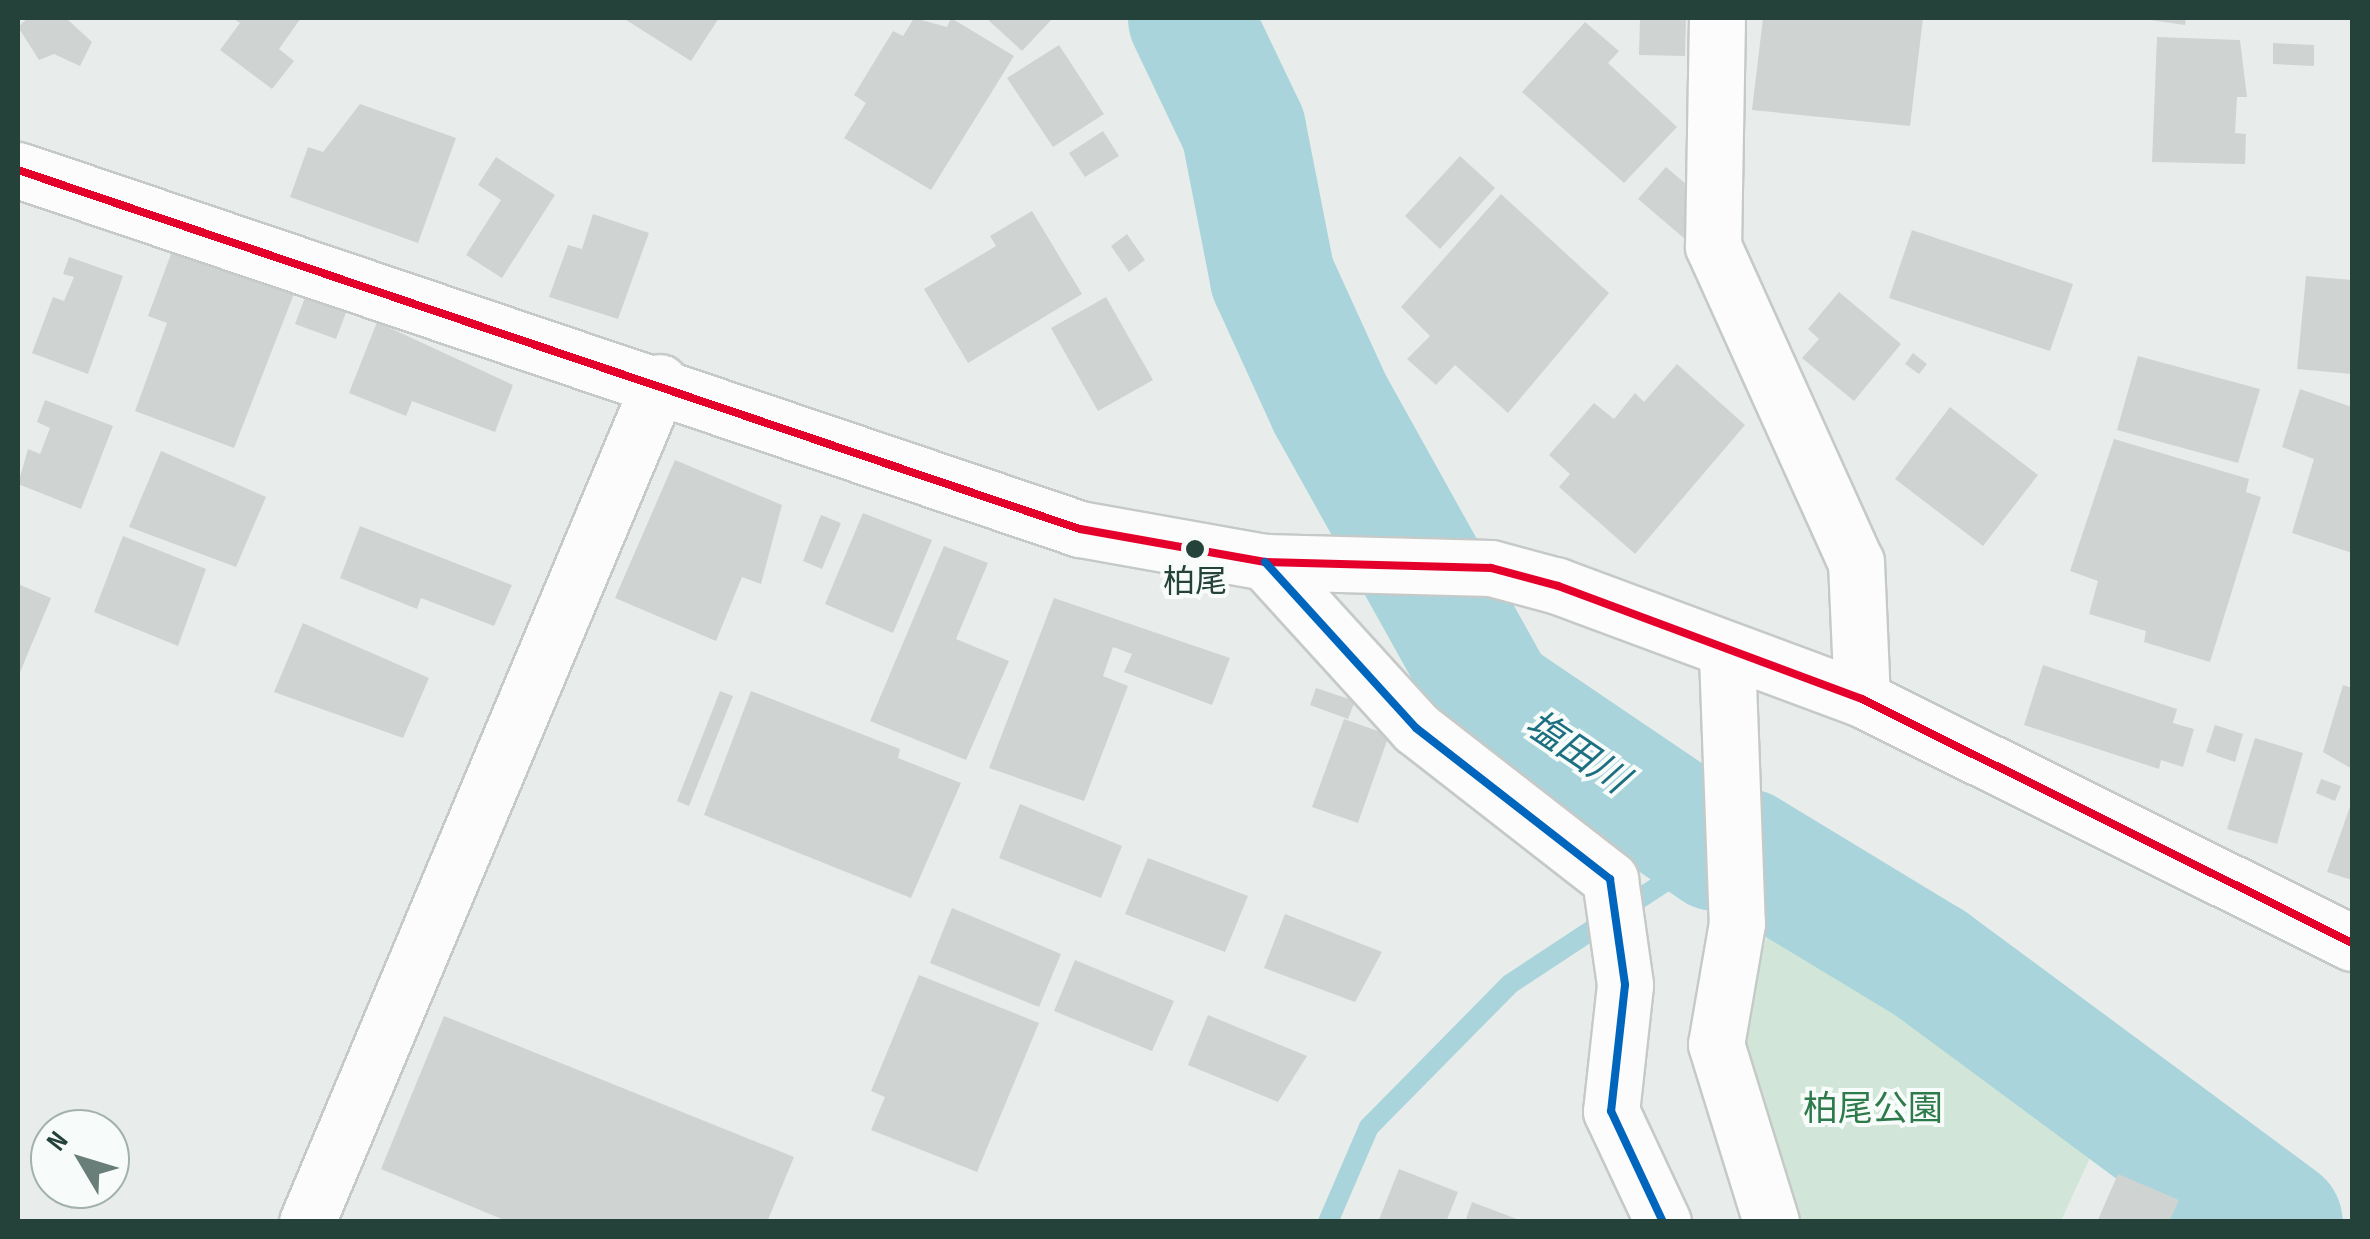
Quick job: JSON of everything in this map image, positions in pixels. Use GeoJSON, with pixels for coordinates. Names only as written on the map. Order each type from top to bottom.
{"type":"FeatureCollection","features":[{"type":"Feature","properties":{"kind":"street"},"geometry":{"type":"LineString","coordinates":[[1717,18],[1713,246],[1856,562],[1862,700]]}},
{"type":"Feature","properties":{"kind":"street"},"geometry":{"type":"LineString","coordinates":[[18,170],[660,382],[1080,528],[1265,562],[1491,568],[1862,700],[2352,943]]}},
{"type":"Feature","properties":{"kind":"street"},"geometry":{"type":"LineString","coordinates":[[307,1222],[660,382]]}},
{"type":"Feature","properties":{"kind":"street"},"geometry":{"type":"LineString","coordinates":[[1265,562],[1416,728],[1610,879],[1625,985],[1611,1110],[1662,1222]]}},
{"type":"Feature","properties":{"kind":"street"},"geometry":{"type":"LineString","coordinates":[[1727,655],[1737,923],[1716,1044],[1772,1222]]}},
{"type":"Feature","properties":{"kind":"green space","name":"柏尾公園"},"geometry":{"type":"Polygon","coordinates":[[[1774,906],[2100,1136],[2061,1221],[1789,1221],[1740,1045],[1774,906]]]}},
{"type":"Feature","properties":{"kind":"building"},"geometry":{"type":"Polygon","coordinates":[[[28,18],[66,18],[92,42],[80,66],[54,54],[39,60],[18,27],[28,18]]]}},
{"type":"Feature","properties":{"kind":"building"},"geometry":{"type":"Polygon","coordinates":[[[232,18],[301,18],[279,49],[294,61],[272,89],[220,50],[240,23],[232,18]]]}},
{"type":"Feature","properties":{"kind":"building"},"geometry":{"type":"Polygon","coordinates":[[[623,18],[719,18],[691,61],[623,18]]]}},
{"type":"Feature","properties":{"kind":"building"},"geometry":{"type":"Polygon","coordinates":[[[914,18],[947,27],[951,18],[1014,56],[931,190],[844,138],[866,103],[854,95],[893,31],[903,36],[914,18]]]}},
{"type":"Feature","properties":{"kind":"building"},"geometry":{"type":"Polygon","coordinates":[[[986,18],[1053,18],[1022,51],[986,18]]]}},
{"type":"Feature","properties":{"kind":"building"},"geometry":{"type":"Polygon","coordinates":[[[1640,18],[1686,18],[1685,56],[1639,55],[1640,18]]]}},
{"type":"Feature","properties":{"kind":"building"},"geometry":{"type":"Polygon","coordinates":[[[1763,18],[1923,18],[1910,126],[1752,110],[1763,18]]]}},
{"type":"Feature","properties":{"kind":"building"},"geometry":{"type":"Polygon","coordinates":[[[2136,18],[2186,18],[2185,25],[2136,18]]]}},
{"type":"Feature","properties":{"kind":"building"},"geometry":{"type":"Polygon","coordinates":[[[1585,22],[1619,51],[1608,63],[1677,127],[1624,183],[1522,92],[1585,22]]]}},
{"type":"Feature","properties":{"kind":"building"},"geometry":{"type":"Polygon","coordinates":[[[2157,37],[2240,40],[2247,97],[2237,97],[2235,133],[2246,134],[2245,164],[2152,162],[2157,37]]]}},
{"type":"Feature","properties":{"kind":"building"},"geometry":{"type":"Polygon","coordinates":[[[2273,43],[2314,45],[2314,66],[2273,64],[2273,43]]]}},
{"type":"Feature","properties":{"kind":"building"},"geometry":{"type":"Polygon","coordinates":[[[1059,45],[1104,114],[1053,147],[1007,78],[1059,45]]]}},
{"type":"Feature","properties":{"kind":"building"},"geometry":{"type":"Polygon","coordinates":[[[360,104],[456,138],[418,243],[290,197],[308,147],[323,152],[360,104]]]}},
{"type":"Feature","properties":{"kind":"building"},"geometry":{"type":"Polygon","coordinates":[[[1103,131],[1119,156],[1085,177],[1069,153],[1103,131]]]}},
{"type":"Feature","properties":{"kind":"building"},"geometry":{"type":"Polygon","coordinates":[[[1460,156],[1495,188],[1440,249],[1405,216],[1460,156]]]}},
{"type":"Feature","properties":{"kind":"building"},"geometry":{"type":"Polygon","coordinates":[[[496,157],[555,195],[502,278],[466,255],[501,200],[478,185],[496,157]]]}},
{"type":"Feature","properties":{"kind":"building"},"geometry":{"type":"Polygon","coordinates":[[[1666,167],[1713,207],[1685,239],[1638,199],[1666,167]]]}},
{"type":"Feature","properties":{"kind":"building"},"geometry":{"type":"Polygon","coordinates":[[[1501,194],[1609,293],[1508,413],[1455,365],[1436,385],[1407,359],[1430,336],[1401,307],[1501,194]]]}},
{"type":"Feature","properties":{"kind":"building"},"geometry":{"type":"Polygon","coordinates":[[[1032,211],[1082,294],[968,363],[924,289],[996,246],[990,236],[1032,211]]]}},
{"type":"Feature","properties":{"kind":"building"},"geometry":{"type":"Polygon","coordinates":[[[593,214],[649,233],[618,319],[549,297],[568,245],[582,249],[593,214]]]}},
{"type":"Feature","properties":{"kind":"building"},"geometry":{"type":"Polygon","coordinates":[[[1912,230],[2073,284],[2050,351],[1889,298],[1912,230]]]}},
{"type":"Feature","properties":{"kind":"building"},"geometry":{"type":"Polygon","coordinates":[[[1127,234],[1145,260],[1129,272],[1111,246],[1127,234]]]}},
{"type":"Feature","properties":{"kind":"building"},"geometry":{"type":"Polygon","coordinates":[[[178,235],[299,281],[234,448],[135,411],[167,323],[148,316],[178,235]]]}},
{"type":"Feature","properties":{"kind":"building"},"geometry":{"type":"Polygon","coordinates":[[[69,257],[123,276],[88,374],[32,353],[53,297],[64,301],[74,277],[63,274],[69,257]]]}},
{"type":"Feature","properties":{"kind":"building"},"geometry":{"type":"Polygon","coordinates":[[[2306,276],[2352,280],[2352,374],[2297,369],[2306,276]]]}},
{"type":"Feature","properties":{"kind":"building"},"geometry":{"type":"Polygon","coordinates":[[[309,287],[350,302],[336,339],[295,324],[309,287]]]}},
{"type":"Feature","properties":{"kind":"building"},"geometry":{"type":"Polygon","coordinates":[[[1839,292],[1901,344],[1854,401],[1802,358],[1819,339],[1808,329],[1839,292]]]}},
{"type":"Feature","properties":{"kind":"building"},"geometry":{"type":"Polygon","coordinates":[[[1106,297],[1153,380],[1098,411],[1051,328],[1106,297]]]}},
{"type":"Feature","properties":{"kind":"building"},"geometry":{"type":"Polygon","coordinates":[[[377,322],[513,385],[495,432],[412,401],[406,416],[349,393],[377,322]]]}},
{"type":"Feature","properties":{"kind":"building"},"geometry":{"type":"Polygon","coordinates":[[[1913,353],[1927,364],[1919,374],[1905,364],[1913,353]]]}},
{"type":"Feature","properties":{"kind":"building"},"geometry":{"type":"Polygon","coordinates":[[[2138,356],[2260,389],[2238,463],[2117,430],[2138,356]]]}},
{"type":"Feature","properties":{"kind":"building"},"geometry":{"type":"Polygon","coordinates":[[[1677,364],[1745,425],[1635,554],[1559,487],[1570,474],[1549,455],[1594,403],[1614,419],[1635,393],[1644,402],[1677,364]]]}},
{"type":"Feature","properties":{"kind":"building"},"geometry":{"type":"Polygon","coordinates":[[[2300,389],[2352,407],[2352,553],[2292,533],[2314,459],[2282,447],[2300,389]]]}},
{"type":"Feature","properties":{"kind":"building"},"geometry":{"type":"Polygon","coordinates":[[[45,400],[113,426],[81,509],[18,484],[28,449],[40,454],[50,428],[37,422],[45,400]]]}},
{"type":"Feature","properties":{"kind":"building"},"geometry":{"type":"Polygon","coordinates":[[[1950,407],[2038,475],[1983,546],[1895,479],[1950,407]]]}},
{"type":"Feature","properties":{"kind":"building"},"geometry":{"type":"Polygon","coordinates":[[[2114,439],[2249,479],[2246,492],[2261,497],[2210,662],[2144,642],[2146,631],[2089,614],[2098,581],[2070,571],[2114,439]]]}},
{"type":"Feature","properties":{"kind":"building"},"geometry":{"type":"Polygon","coordinates":[[[161,451],[266,497],[236,567],[129,527],[161,451]]]}},
{"type":"Feature","properties":{"kind":"building"},"geometry":{"type":"Polygon","coordinates":[[[675,460],[782,505],[761,584],[742,577],[716,641],[615,598],[675,460]]]}},
{"type":"Feature","properties":{"kind":"building"},"geometry":{"type":"Polygon","coordinates":[[[863,513],[932,540],[893,633],[825,604],[863,513]]]}},
{"type":"Feature","properties":{"kind":"building"},"geometry":{"type":"Polygon","coordinates":[[[821,515],[841,523],[822,569],[803,561],[821,515]]]}},
{"type":"Feature","properties":{"kind":"building"},"geometry":{"type":"Polygon","coordinates":[[[360,526],[512,585],[494,626],[421,598],[417,609],[340,578],[360,526]]]}},
{"type":"Feature","properties":{"kind":"building"},"geometry":{"type":"Polygon","coordinates":[[[123,536],[206,569],[178,646],[94,612],[123,536]]]}},
{"type":"Feature","properties":{"kind":"building"},"geometry":{"type":"Polygon","coordinates":[[[944,546],[988,563],[956,639],[1009,661],[966,760],[870,721],[944,546]]]}},
{"type":"Feature","properties":{"kind":"building"},"geometry":{"type":"Polygon","coordinates":[[[18,584],[51,598],[18,677],[18,584]]]}},
{"type":"Feature","properties":{"kind":"building"},"geometry":{"type":"Polygon","coordinates":[[[1054,598],[1230,658],[1212,705],[1124,672],[1132,654],[1113,647],[1103,676],[1128,686],[1084,801],[989,768],[1054,598]]]}},
{"type":"Feature","properties":{"kind":"building"},"geometry":{"type":"Polygon","coordinates":[[[303,623],[429,678],[403,738],[274,692],[303,623]]]}},
{"type":"Feature","properties":{"kind":"building"},"geometry":{"type":"Polygon","coordinates":[[[2043,665],[2177,709],[2173,723],[2194,729],[2183,767],[2161,760],[2159,769],[2024,725],[2043,665]]]}},
{"type":"Feature","properties":{"kind":"building"},"geometry":{"type":"Polygon","coordinates":[[[2343,685],[2352,688],[2352,769],[2323,752],[2343,685]]]}},
{"type":"Feature","properties":{"kind":"building"},"geometry":{"type":"Polygon","coordinates":[[[1316,688],[1355,701],[1348,719],[1310,705],[1316,688]]]}},
{"type":"Feature","properties":{"kind":"building"},"geometry":{"type":"Polygon","coordinates":[[[720,691],[733,696],[689,806],[677,801],[720,691]]]}},
{"type":"Feature","properties":{"kind":"building"},"geometry":{"type":"Polygon","coordinates":[[[751,691],[900,749],[898,758],[961,783],[911,898],[704,815],[751,691]]]}},
{"type":"Feature","properties":{"kind":"building"},"geometry":{"type":"Polygon","coordinates":[[[1344,719],[1389,735],[1358,823],[1312,807],[1344,719]]]}},
{"type":"Feature","properties":{"kind":"building"},"geometry":{"type":"Polygon","coordinates":[[[2215,725],[2243,734],[2235,762],[2206,752],[2215,725]]]}},
{"type":"Feature","properties":{"kind":"building"},"geometry":{"type":"Polygon","coordinates":[[[2255,738],[2303,753],[2277,844],[2227,829],[2255,738]]]}},
{"type":"Feature","properties":{"kind":"building"},"geometry":{"type":"Polygon","coordinates":[[[2321,779],[2341,786],[2335,801],[2316,793],[2321,779]]]}},
{"type":"Feature","properties":{"kind":"building"},"geometry":{"type":"Polygon","coordinates":[[[2352,801],[2352,880],[2327,872],[2352,801]]]}},
{"type":"Feature","properties":{"kind":"building"},"geometry":{"type":"Polygon","coordinates":[[[1020,804],[1122,846],[1101,898],[999,858],[1020,804]]]}},
{"type":"Feature","properties":{"kind":"building"},"geometry":{"type":"Polygon","coordinates":[[[1148,858],[1248,896],[1225,952],[1125,914],[1148,858]]]}},
{"type":"Feature","properties":{"kind":"building"},"geometry":{"type":"Polygon","coordinates":[[[952,908],[1061,954],[1039,1007],[930,963],[952,908]]]}},
{"type":"Feature","properties":{"kind":"building"},"geometry":{"type":"Polygon","coordinates":[[[1285,914],[1382,952],[1355,1002],[1264,968],[1285,914]]]}},
{"type":"Feature","properties":{"kind":"building"},"geometry":{"type":"Polygon","coordinates":[[[1075,960],[1174,1001],[1152,1051],[1054,1011],[1075,960]]]}},
{"type":"Feature","properties":{"kind":"building"},"geometry":{"type":"Polygon","coordinates":[[[919,975],[1039,1023],[977,1172],[871,1130],[885,1097],[871,1091],[919,975]]]}},
{"type":"Feature","properties":{"kind":"building"},"geometry":{"type":"Polygon","coordinates":[[[1208,1015],[1307,1056],[1278,1102],[1188,1065],[1208,1015]]]}},
{"type":"Feature","properties":{"kind":"building"},"geometry":{"type":"Polygon","coordinates":[[[444,1016],[794,1157],[767,1222],[509,1222],[381,1169],[444,1016]]]}},
{"type":"Feature","properties":{"kind":"building"},"geometry":{"type":"Polygon","coordinates":[[[1399,1169],[1458,1192],[1446,1222],[1378,1222],[1399,1169]]]}},
{"type":"Feature","properties":{"kind":"building"},"geometry":{"type":"Polygon","coordinates":[[[2118,1174],[2179,1200],[2169,1222],[2097,1222],[2118,1174]]]}},
{"type":"Feature","properties":{"kind":"building"},"geometry":{"type":"Polygon","coordinates":[[[1472,1202],[1522,1221],[1522,1222],[1465,1222],[1472,1202]]]}},
{"type":"Feature","properties":{"kind":"waterway","name":"塩田川"},"geometry":{"type":"LineString","coordinates":[[1190,18],[1243,129],[1272,277],[1330,404],[1493,697],[1716,848],[1745,851],[1930,963],[2280,1222]]}},
{"type":"Feature","properties":{"kind":"waterway"},"geometry":{"type":"LineString","coordinates":[[1328,1222],[1369,1127],[1510,984],[1716,848]]}},
{"type":"Feature","properties":{"kind":"transit line"},"geometry":{"type":"LineString","coordinates":[[18,170],[1080,529],[1265,562],[1491,568],[1558,586],[1862,699],[2352,943]]}},
{"type":"Feature","properties":{"kind":"transit line"},"geometry":{"type":"LineString","coordinates":[[1265,562],[1416,728],[1610,879],[1625,985],[1611,1111],[1663,1222]]}},
{"type":"Feature","properties":{"kind":"place","name":"柏尾"},"geometry":{"type":"Point","coordinates":[1195,549]}}]}
